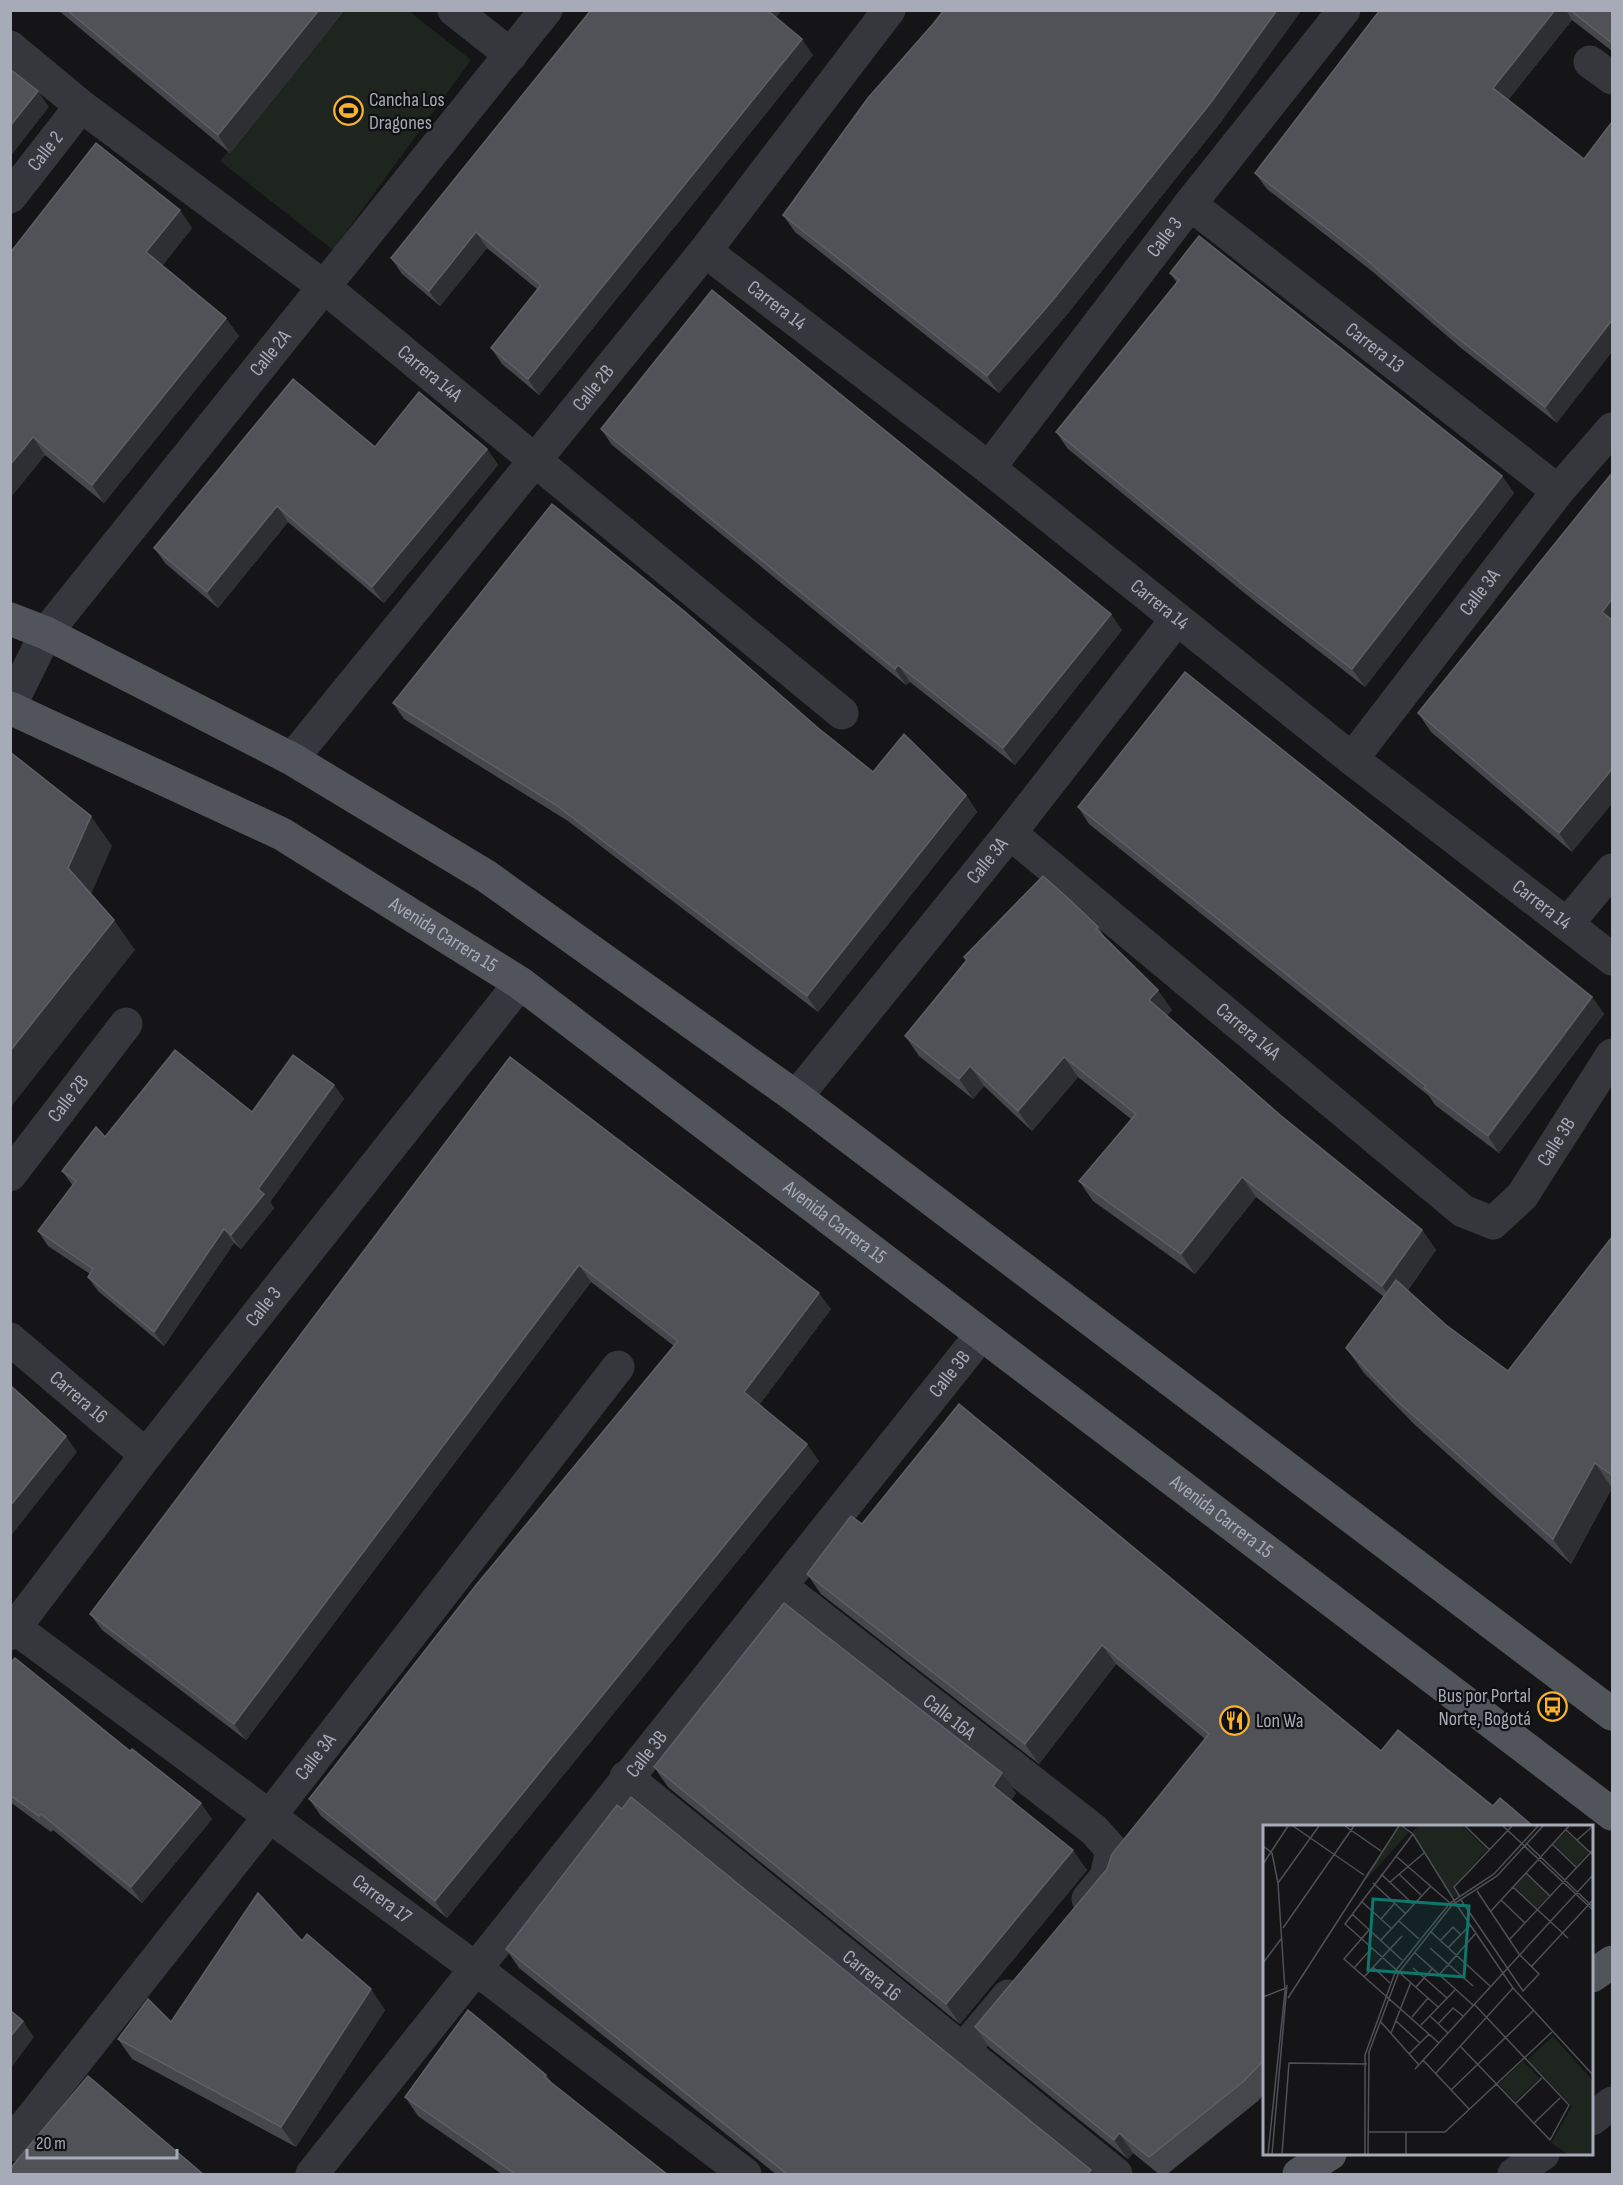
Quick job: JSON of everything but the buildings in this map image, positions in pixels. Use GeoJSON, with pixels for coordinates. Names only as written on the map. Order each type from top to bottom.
{"type":"FeatureCollection","features":[{"type":"Feature","properties":{"kind":"main road"},"geometry":{"type":"LineString","coordinates":[[10,619],[46,633],[292,759],[486,876],[796,1097],[1612,1714]]}},
{"type":"Feature","properties":{"kind":"main road","name":"Avenida Carrera 15"},"geometry":{"type":"LineString","coordinates":[[10,707],[282,834],[520,984],[1612,1814]]}},
{"type":"Feature","properties":{"kind":"main road"},"geometry":{"type":"LineString","coordinates":[[1593,1975],[1612,1962]]}},
{"type":"Feature","properties":{"kind":"main road"},"geometry":{"type":"LineString","coordinates":[[1299,2175],[1329,2155]]}},
{"type":"Feature","properties":{"kind":"street"},"geometry":{"type":"LineString","coordinates":[[454,10],[511,55]]}},
{"type":"Feature","properties":{"kind":"street","name":"Calle 2A"},"geometry":{"type":"LineString","coordinates":[[10,707],[46,633],[546,10]]}},
{"type":"Feature","properties":{"kind":"street","name":"Calle 2B"},"geometry":{"type":"LineString","coordinates":[[292,759],[705,251],[890,10]]}},
{"type":"Feature","properties":{"kind":"street","name":"Calle 3"},"geometry":{"type":"LineString","coordinates":[[989,468],[1190,204],[1344,10]]}},
{"type":"Feature","properties":{"kind":"street","name":"Carrera 14A"},"geometry":{"type":"LineString","coordinates":[[10,48],[81,106],[323,286],[842,713]]}},
{"type":"Feature","properties":{"kind":"street","name":"Calle 2"},"geometry":{"type":"LineString","coordinates":[[10,196],[81,106]]}},
{"type":"Feature","properties":{"kind":"street","name":"Carrera 13"},"geometry":{"type":"LineString","coordinates":[[1190,204],[1558,491]]}},
{"type":"Feature","properties":{"kind":"street","name":"Carrera 14"},"geometry":{"type":"LineString","coordinates":[[705,251],[989,468],[1352,759],[1612,959]]}},
{"type":"Feature","properties":{"kind":"street","name":"Calle 3A"},"geometry":{"type":"LineString","coordinates":[[1352,759],[1558,491],[1612,429]]}},
{"type":"Feature","properties":{"kind":"street","name":"Calle 3A"},"geometry":{"type":"LineString","coordinates":[[796,1097],[1010,833],[1176,620]]}},
{"type":"Feature","properties":{"kind":"street","name":"Carrera 14A"},"geometry":{"type":"LineString","coordinates":[[1010,833],[1463,1211],[1493,1223]]}},
{"type":"Feature","properties":{"kind":"street"},"geometry":{"type":"LineString","coordinates":[[1568,923],[1612,870]]}},
{"type":"Feature","properties":{"kind":"street","name":"Calle 3"},"geometry":{"type":"LineString","coordinates":[[13,1631],[146,1455],[520,984]]}},
{"type":"Feature","properties":{"kind":"street","name":"Calle 2B"},"geometry":{"type":"LineString","coordinates":[[10,1175],[126,1024]]}},
{"type":"Feature","properties":{"kind":"street","name":"Calle 3B"},"geometry":{"type":"LineString","coordinates":[[1493,1223],[1522,1196],[1612,1054]]}},
{"type":"Feature","properties":{"kind":"street","name":"Calle 3B"},"geometry":{"type":"LineString","coordinates":[[312,2175],[626,1777],[782,1587],[981,1335]]}},
{"type":"Feature","properties":{"kind":"street","name":"Carrera 16"},"geometry":{"type":"LineString","coordinates":[[10,1339],[146,1455]]}},
{"type":"Feature","properties":{"kind":"street","name":"Calle 3A"},"geometry":{"type":"LineString","coordinates":[[10,2145],[269,1817],[618,1367]]}},
{"type":"Feature","properties":{"kind":"street","name":"Calle 16A"},"geometry":{"type":"LineString","coordinates":[[782,1587],[1094,1830],[1112,1850],[1106,1877],[1068,1923]]}},
{"type":"Feature","properties":{"kind":"street","name":"Carrera 17"},"geometry":{"type":"LineString","coordinates":[[13,1631],[475,1968],[745,2175]]}},
{"type":"Feature","properties":{"kind":"street","name":"Carrera 16"},"geometry":{"type":"LineString","coordinates":[[626,1777],[1116,2175]]}},
{"type":"Feature","properties":{"kind":"street"},"geometry":{"type":"LineString","coordinates":[[962,2051],[1030,1969]]}},
{"type":"Feature","properties":{"kind":"street"},"geometry":{"type":"LineString","coordinates":[[1593,2118],[1612,2103]]}},
{"type":"Feature","properties":{"kind":"street"},"geometry":{"type":"LineString","coordinates":[[1514,2175],[1542,2155]]}},
{"type":"Feature","properties":{"kind":"shaded area","name":"Cancha Los Dragones"},"geometry":{"type":"Polygon","coordinates":[[[345,11],[409,11],[471,60],[333,250],[220,161],[345,11]]]}},
{"type":"Feature","properties":{"kind":"place","name":"Cancha Los Dragones"},"geometry":{"type":"Point","coordinates":[348,111]}},
{"type":"Feature","properties":{"kind":"place","name":"Bus por Portal Norte, Bogotá"},"geometry":{"type":"Point","coordinates":[1552,1707]}},
{"type":"Feature","properties":{"kind":"place","name":"Lon Wa"},"geometry":{"type":"Point","coordinates":[1235,1721]}}]}
